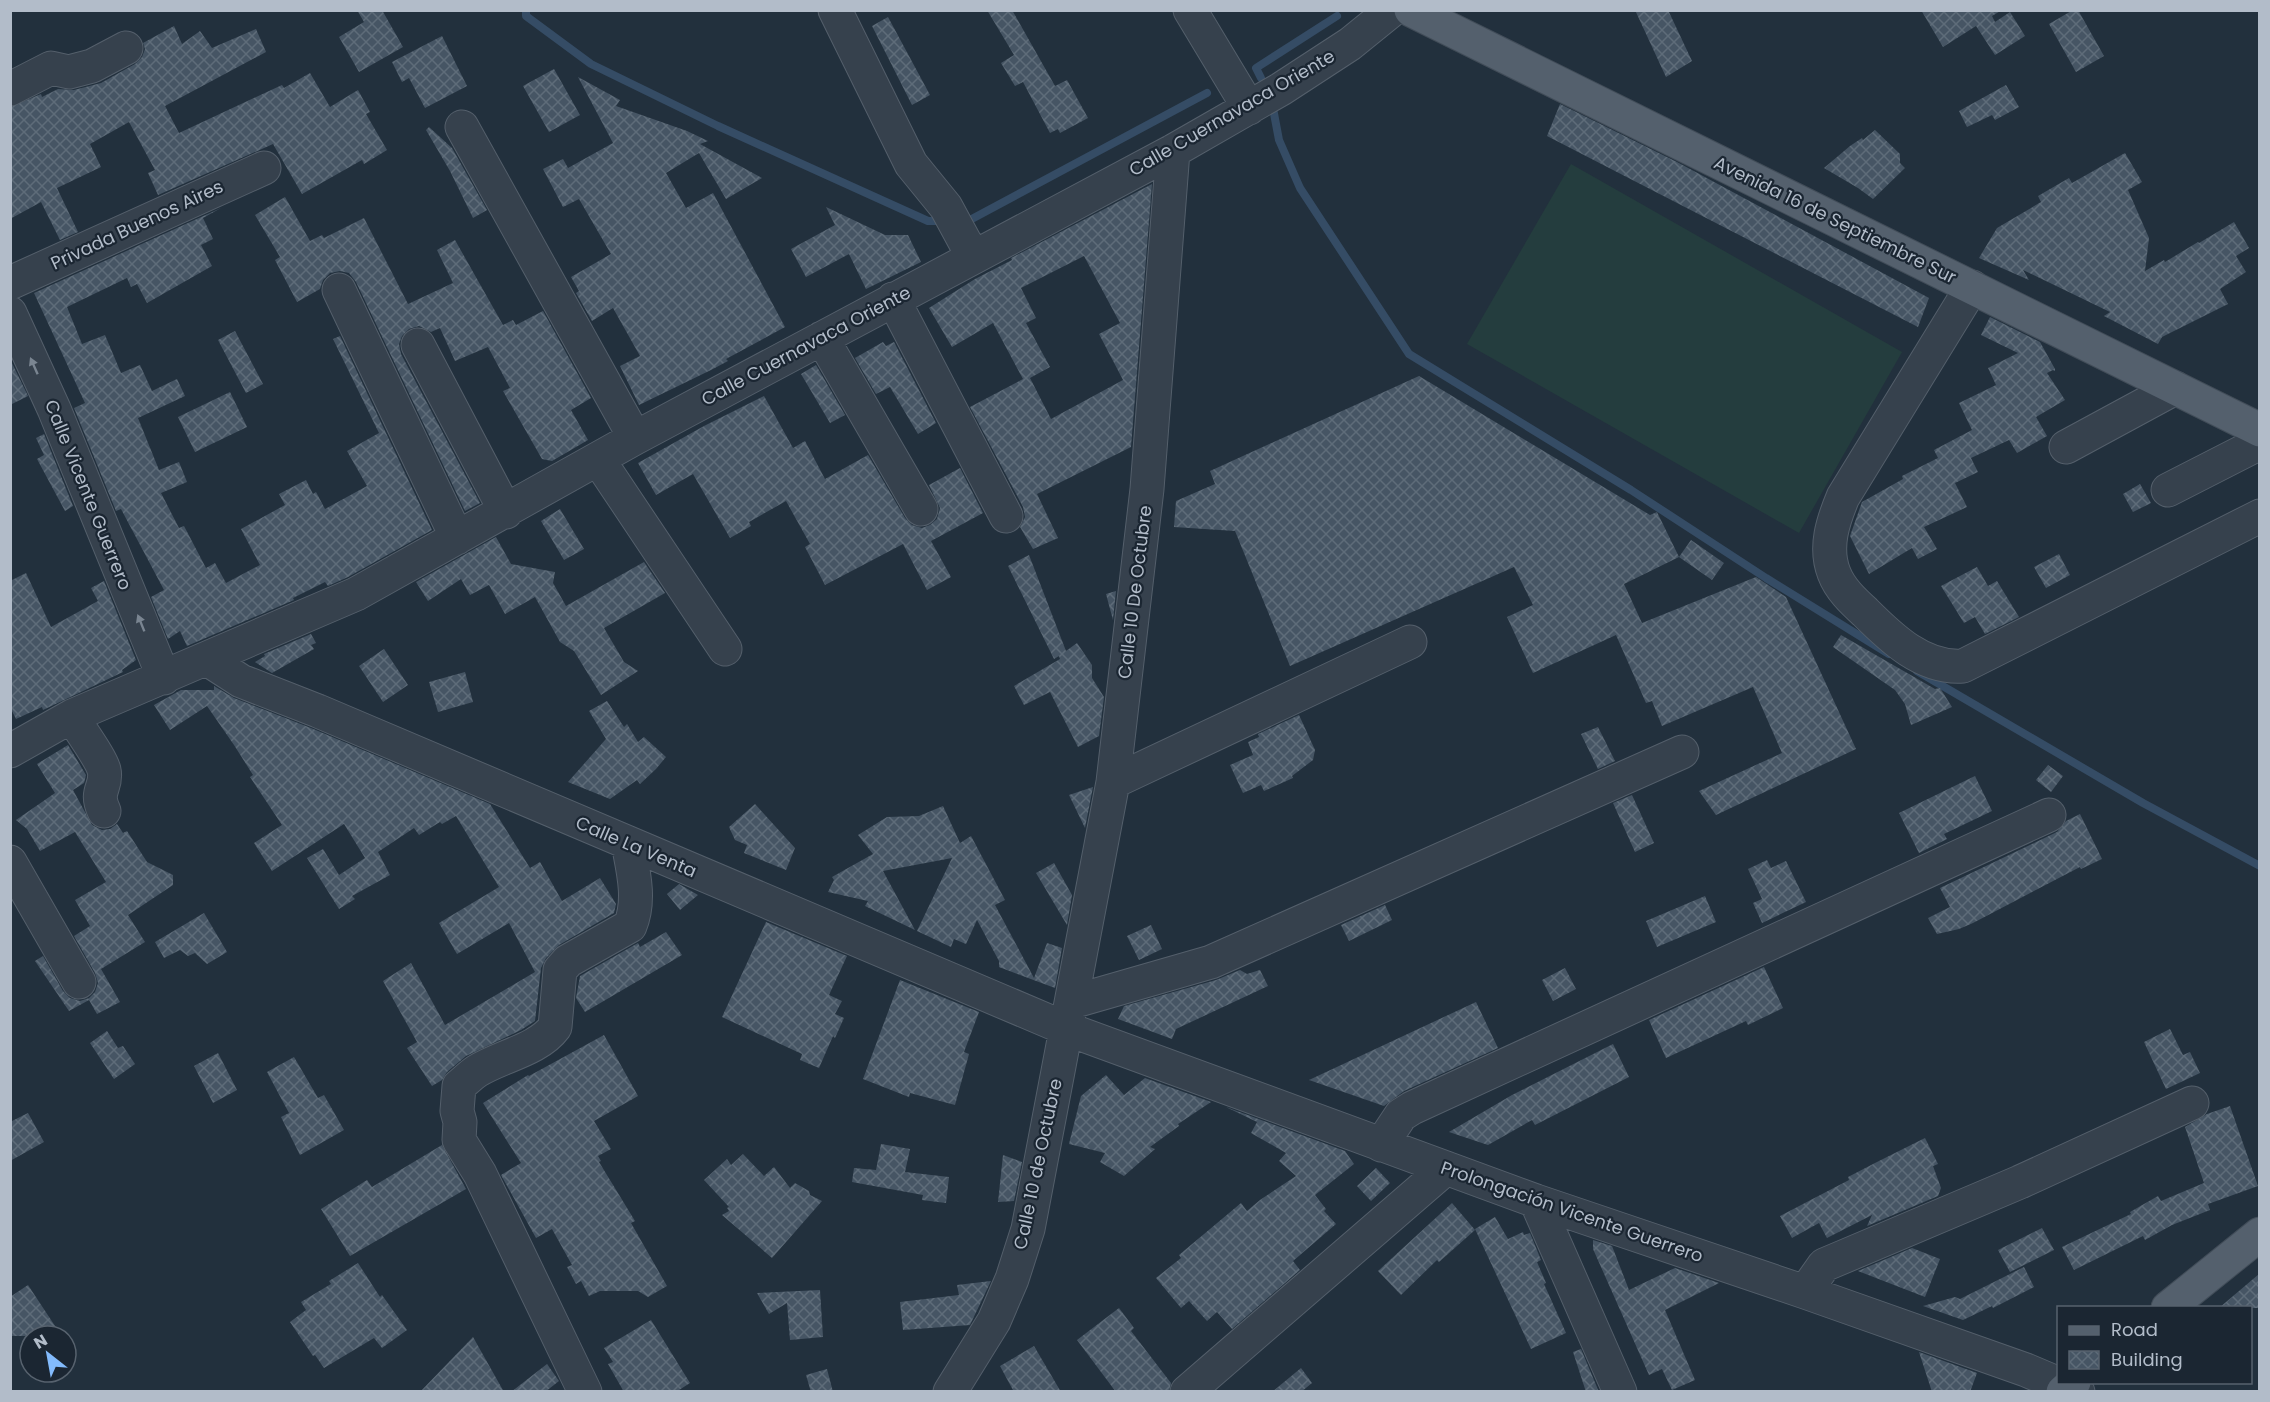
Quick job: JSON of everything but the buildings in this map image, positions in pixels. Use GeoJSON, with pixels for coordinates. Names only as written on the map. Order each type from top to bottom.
{"type":"FeatureCollection","features":[{"type":"Feature","properties":{"kind":"main road","name":"Avenida 16 de Septiembre Sur"},"geometry":{"type":"LineString","coordinates":[[1411,10],[2259,430]]}},
{"type":"Feature","properties":{"kind":"main road"},"geometry":{"type":"LineString","coordinates":[[2170,1306],[2259,1234]]}},
{"type":"Feature","properties":{"kind":"street"},"geometry":{"type":"LineString","coordinates":[[1190,10],[1249,108]]}},
{"type":"Feature","properties":{"kind":"street","name":"Calle Cuernavaca Oriente"},"geometry":{"type":"LineString","coordinates":[[10,751],[72,716],[356,594],[635,438],[894,299],[969,246],[1173,151],[1249,108],[1350,44],[1392,10]]}},
{"type":"Feature","properties":{"kind":"street"},"geometry":{"type":"LineString","coordinates":[[835,11],[910,164],[945,207],[969,246]]}},
{"type":"Feature","properties":{"kind":"street"},"geometry":{"type":"LineString","coordinates":[[10,89],[51,69],[69,72],[92,66],[126,48]]}},
{"type":"Feature","properties":{"kind":"street"},"geometry":{"type":"LineString","coordinates":[[462,127],[635,438]]}},
{"type":"Feature","properties":{"kind":"street","name":"Calle 10 De Octubre"},"geometry":{"type":"LineString","coordinates":[[1070,1015],[1113,782],[1147,489],[1173,151]]}},
{"type":"Feature","properties":{"kind":"street","name":"Privada Buenos Aires"},"geometry":{"type":"LineString","coordinates":[[10,283],[264,168]]}},
{"type":"Feature","properties":{"kind":"street"},"geometry":{"type":"LineString","coordinates":[[1972,287],[1842,497],[1831,524],[1830,557],[1834,573],[1845,593],[1896,643],[1922,657],[1947,666],[1963,666],[2259,516]]}},
{"type":"Feature","properties":{"kind":"street"},"geometry":{"type":"LineString","coordinates":[[339,290],[458,538]]}},
{"type":"Feature","properties":{"kind":"street"},"geometry":{"type":"LineString","coordinates":[[894,299],[1006,516]]}},
{"type":"Feature","properties":{"kind":"street","name":"Calle Vicente Guerrero"},"geometry":{"type":"LineString","coordinates":[[10,313],[54,409],[164,678]]}},
{"type":"Feature","properties":{"kind":"street"},"geometry":{"type":"LineString","coordinates":[[822,338],[921,509]]}},
{"type":"Feature","properties":{"kind":"street"},"geometry":{"type":"LineString","coordinates":[[418,345],[506,512]]}},
{"type":"Feature","properties":{"kind":"street"},"geometry":{"type":"LineString","coordinates":[[2066,447],[2175,388]]}},
{"type":"Feature","properties":{"kind":"street"},"geometry":{"type":"LineString","coordinates":[[2168,490],[2259,443]]}},
{"type":"Feature","properties":{"kind":"street"},"geometry":{"type":"LineString","coordinates":[[598,459],[725,649]]}},
{"type":"Feature","properties":{"kind":"street"},"geometry":{"type":"LineString","coordinates":[[1113,782],[1410,642]]}},
{"type":"Feature","properties":{"kind":"street","name":"Calle La Venta"},"geometry":{"type":"LineString","coordinates":[[207,659],[241,681],[318,711],[628,843],[1070,1015]]}},
{"type":"Feature","properties":{"kind":"street"},"geometry":{"type":"LineString","coordinates":[[72,716],[104,769],[99,801],[105,811]]}},
{"type":"Feature","properties":{"kind":"street"},"geometry":{"type":"LineString","coordinates":[[1070,1015],[1211,962],[1682,752]]}},
{"type":"Feature","properties":{"kind":"street"},"geometry":{"type":"LineString","coordinates":[[1381,1144],[1401,1115],[1412,1107],[2049,815]]}},
{"type":"Feature","properties":{"kind":"street"},"geometry":{"type":"LineString","coordinates":[[585,1392],[480,1174],[459,1140],[460,1122],[457,1111],[459,1086],[477,1071],[534,1043],[555,1027],[560,970],[568,961],[630,926],[634,917],[636,890],[628,843]]}},
{"type":"Feature","properties":{"kind":"street"},"geometry":{"type":"LineString","coordinates":[[10,862],[79,982]]}},
{"type":"Feature","properties":{"kind":"street","name":"Prolongación Vicente Guerrero"},"geometry":{"type":"LineString","coordinates":[[1070,1015],[1381,1144],[1536,1201],[1805,1292],[2057,1382]]}},
{"type":"Feature","properties":{"kind":"street","name":"Calle 10 de Octubre"},"geometry":{"type":"LineString","coordinates":[[964,1385],[1012,1279],[1028,1229],[1070,1015]]}},
{"type":"Feature","properties":{"kind":"street"},"geometry":{"type":"LineString","coordinates":[[1805,1292],[1824,1265],[2020,1182],[2192,1103]]}},
{"type":"Feature","properties":{"kind":"street"},"geometry":{"type":"LineString","coordinates":[[1187,1392],[1446,1168]]}},
{"type":"Feature","properties":{"kind":"street"},"geometry":{"type":"LineString","coordinates":[[1536,1201],[1620,1392]]}},
{"type":"Feature","properties":{"kind":"green space"},"geometry":{"type":"Polygon","coordinates":[[[1571,164],[1902,352],[1799,533],[1467,344],[1571,164]]]}},
{"type":"Feature","properties":{"kind":"waterway"},"geometry":{"type":"LineString","coordinates":[[526,10],[526,16],[591,64],[718,126],[928,221],[944,221]]}},
{"type":"Feature","properties":{"kind":"waterway"},"geometry":{"type":"LineString","coordinates":[[1261,78],[1256,68],[1337,16]]}},
{"type":"Feature","properties":{"kind":"waterway"},"geometry":{"type":"LineString","coordinates":[[962,221],[968,221],[1207,93]]}},
{"type":"Feature","properties":{"kind":"waterway"},"geometry":{"type":"LineString","coordinates":[[1272,103],[1279,140],[1300,188],[1409,354],[1631,490],[1766,578],[1889,654]]}},
{"type":"Feature","properties":{"kind":"waterway"},"geometry":{"type":"LineString","coordinates":[[1917,671],[2143,803],[2260,866]]}}]}
